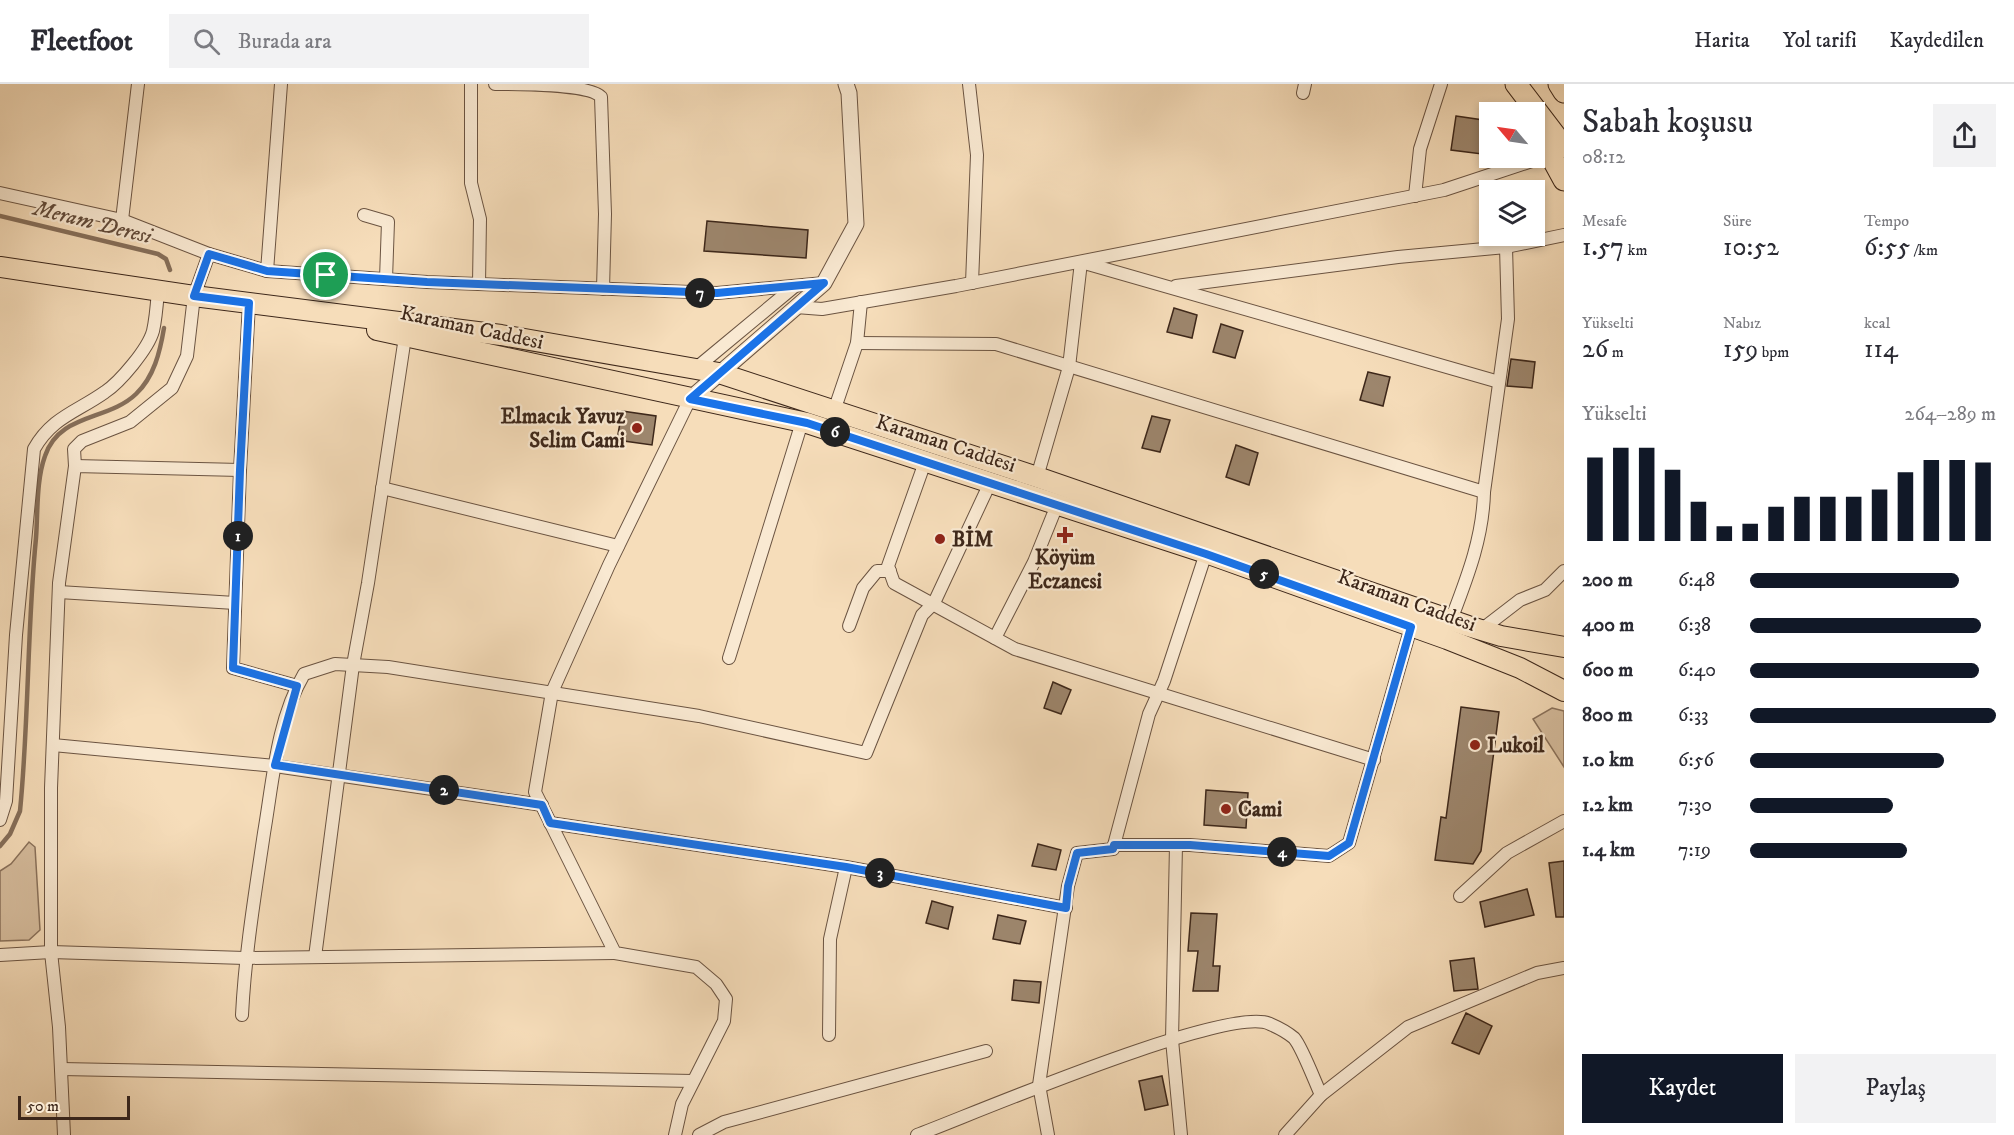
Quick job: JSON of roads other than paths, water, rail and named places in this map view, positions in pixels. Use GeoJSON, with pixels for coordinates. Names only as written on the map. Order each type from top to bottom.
{"type":"FeatureCollection","features":[{"type":"Feature","properties":{"kind":"highway"},"geometry":{"type":"LineString","coordinates":[[1515,84],[1523,102]]}},
{"type":"Feature","properties":{"kind":"highway"},"geometry":{"type":"LineString","coordinates":[[1515,84],[1557,151],[1564,180]]}},
{"type":"Feature","properties":{"kind":"highway"},"geometry":{"type":"LineString","coordinates":[[1559,84],[1564,92]]}},
{"type":"Feature","properties":{"kind":"highway"},"geometry":{"type":"LineString","coordinates":[[1545,137],[1557,151]]}},
{"type":"Feature","properties":{"kind":"main road","name":"Karaman Caddesi"},"geometry":{"type":"LineString","coordinates":[[0,267],[194,296],[501,335],[719,373],[1037,477],[1481,630],[1564,647]]}},
{"type":"Feature","properties":{"kind":"main road","name":"Karaman Caddesi"},"geometry":{"type":"LineString","coordinates":[[253,303],[802,422],[1206,554],[1502,661],[1564,691]]}},
{"type":"Feature","properties":{"kind":"street"},"geometry":{"type":"LineString","coordinates":[[123,220],[138,84]]}},
{"type":"Feature","properties":{"kind":"street"},"geometry":{"type":"LineString","coordinates":[[267,271],[281,84]]}},
{"type":"Feature","properties":{"kind":"street"},"geometry":{"type":"LineString","coordinates":[[471,84],[471,183],[480,219],[479,284]]}},
{"type":"Feature","properties":{"kind":"street"},"geometry":{"type":"LineString","coordinates":[[495,84],[546,85],[591,90],[601,97],[605,213],[603,289]]}},
{"type":"Feature","properties":{"kind":"street"},"geometry":{"type":"LineString","coordinates":[[615,953],[535,792],[552,692],[618,546],[690,399],[824,283],[856,224],[849,93],[846,84]]}},
{"type":"Feature","properties":{"kind":"street"},"geometry":{"type":"LineString","coordinates":[[969,84],[977,155],[972,283]]}},
{"type":"Feature","properties":{"kind":"street"},"geometry":{"type":"LineString","coordinates":[[1415,196],[1420,149],[1441,84]]}},
{"type":"Feature","properties":{"kind":"street"},"geometry":{"type":"LineString","coordinates":[[796,307],[822,309],[972,283],[1415,196],[1444,190],[1557,151]]}},
{"type":"Feature","properties":{"kind":"street"},"geometry":{"type":"LineString","coordinates":[[0,193],[123,220],[209,254],[267,271],[479,284],[717,293],[824,283]]}},
{"type":"Feature","properties":{"kind":"street"},"geometry":{"type":"LineString","coordinates":[[364,215],[388,222],[386,279]]}},
{"type":"Feature","properties":{"kind":"street"},"geometry":{"type":"LineString","coordinates":[[1172,286],[1398,257],[1506,247],[1564,235]]}},
{"type":"Feature","properties":{"kind":"street"},"geometry":{"type":"LineString","coordinates":[[1451,620],[1473,562],[1483,518],[1484,492],[1508,319],[1506,247]]}},
{"type":"Feature","properties":{"kind":"street"},"geometry":{"type":"LineString","coordinates":[[64,1135],[51,952],[53,745],[59,592],[75,466],[74,449],[82,441],[130,422],[172,388],[187,356],[194,296],[209,254]]}},
{"type":"Feature","properties":{"kind":"street"},"geometry":{"type":"LineString","coordinates":[[1081,262],[1172,286],[1499,382]]}},
{"type":"Feature","properties":{"kind":"street"},"geometry":{"type":"LineString","coordinates":[[1037,477],[1070,367],[1081,262]]}},
{"type":"Feature","properties":{"kind":"street"},"geometry":{"type":"LineString","coordinates":[[694,369],[795,286]]}},
{"type":"Feature","properties":{"kind":"street"},"geometry":{"type":"LineString","coordinates":[[0,819],[6,801],[14,673],[34,449],[40,438],[57,420],[106,391],[141,354],[153,333],[158,290]]}},
{"type":"Feature","properties":{"kind":"street"},"geometry":{"type":"LineString","coordinates":[[834,411],[857,343],[861,302]]}},
{"type":"Feature","properties":{"kind":"street"},"geometry":{"type":"LineString","coordinates":[[253,303],[240,470],[233,668],[297,686]]}},
{"type":"Feature","properties":{"kind":"street"},"geometry":{"type":"LineString","coordinates":[[315,957],[353,665],[405,337]]}},
{"type":"Feature","properties":{"kind":"street"},"geometry":{"type":"LineString","coordinates":[[857,343],[996,344],[1484,492]]}},
{"type":"Feature","properties":{"kind":"street"},"geometry":{"type":"LineString","coordinates":[[729,658],[802,422]]}},
{"type":"Feature","properties":{"kind":"street"},"geometry":{"type":"LineString","coordinates":[[925,462],[888,566],[894,583],[1015,649],[1374,760]]}},
{"type":"Feature","properties":{"kind":"street"},"geometry":{"type":"LineString","coordinates":[[75,466],[240,470]]}},
{"type":"Feature","properties":{"kind":"street"},"geometry":{"type":"LineString","coordinates":[[242,1015],[245,958],[275,765],[297,686],[304,674],[335,664],[388,667],[699,716],[866,753],[922,615],[934,603],[990,483]]}},
{"type":"Feature","properties":{"kind":"street"},"geometry":{"type":"LineString","coordinates":[[382,488],[618,546]]}},
{"type":"Feature","properties":{"kind":"street"},"geometry":{"type":"LineString","coordinates":[[995,638],[1034,562],[1058,505]]}},
{"type":"Feature","properties":{"kind":"street"},"geometry":{"type":"LineString","coordinates":[[1048,1135],[1039,1085],[1068,886],[1077,853],[1113,849],[1149,714],[1159,693],[1206,554]]}},
{"type":"Feature","properties":{"kind":"street"},"geometry":{"type":"LineString","coordinates":[[849,626],[868,580],[877,571],[890,571]]}},
{"type":"Feature","properties":{"kind":"street"},"geometry":{"type":"LineString","coordinates":[[1481,630],[1520,600],[1545,590],[1564,571]]}},
{"type":"Feature","properties":{"kind":"street"},"geometry":{"type":"LineString","coordinates":[[59,592],[235,603]]}},
{"type":"Feature","properties":{"kind":"street"},"geometry":{"type":"LineString","coordinates":[[1114,845],[1176,845],[1329,856],[1349,843],[1411,627]]}},
{"type":"Feature","properties":{"kind":"street"},"geometry":{"type":"LineString","coordinates":[[0,670],[14,673]]}},
{"type":"Feature","properties":{"kind":"street"},"geometry":{"type":"LineString","coordinates":[[53,745],[275,765],[542,805]]}},
{"type":"Feature","properties":{"kind":"street"},"geometry":{"type":"LineString","coordinates":[[1460,896],[1507,853],[1564,822]]}},
{"type":"Feature","properties":{"kind":"street"},"geometry":{"type":"LineString","coordinates":[[550,823],[846,867],[1066,908]]}},
{"type":"Feature","properties":{"kind":"street"},"geometry":{"type":"LineString","coordinates":[[1176,845],[1172,1040],[1181,1135]]}},
{"type":"Feature","properties":{"kind":"street"},"geometry":{"type":"LineString","coordinates":[[829,1035],[830,939],[846,867]]}},
{"type":"Feature","properties":{"kind":"street"},"geometry":{"type":"LineString","coordinates":[[0,955],[51,952],[245,958],[615,953],[696,967],[716,984],[726,999],[724,1021],[682,1104],[675,1135]]}},
{"type":"Feature","properties":{"kind":"street"},"geometry":{"type":"LineString","coordinates":[[1285,1135],[1321,1095],[1408,1027],[1537,973],[1564,968]]}},
{"type":"Feature","properties":{"kind":"street"},"geometry":{"type":"LineString","coordinates":[[917,1135],[940,1131],[1039,1085],[1172,1040],[1237,1024],[1268,1022],[1294,1038],[1321,1095]]}},
{"type":"Feature","properties":{"kind":"street"},"geometry":{"type":"LineString","coordinates":[[699,1135],[724,1122],[986,1052]]}},
{"type":"Feature","properties":{"kind":"street"},"geometry":{"type":"LineString","coordinates":[[61,1069],[693,1081]]}},
{"type":"Feature","properties":{"kind":"waterway","name":"Meram Deresi"},"geometry":{"type":"LineString","coordinates":[[0,216],[158,254],[166,259],[170,270]]}},
{"type":"Feature","properties":{"kind":"waterway","name":"Meram Deresi"},"geometry":{"type":"LineString","coordinates":[[0,846],[10,834],[20,811],[38,497],[45,456],[52,442],[61,432],[85,419],[125,403],[136,394],[152,372],[164,328]]}},
{"type":"Feature","properties":{"kind":"place","name":"Elmacık Yavuz Selim Cami"},"geometry":{"type":"Point","coordinates":[637,428]}},
{"type":"Feature","properties":{"kind":"place","name":"Köyüm Eczanesi"},"geometry":{"type":"Point","coordinates":[1065,535]}},
{"type":"Feature","properties":{"kind":"place","name":"BİM"},"geometry":{"type":"Point","coordinates":[940,539]}},
{"type":"Feature","properties":{"kind":"place","name":"Lukoil"},"geometry":{"type":"Point","coordinates":[1475,745]}},
{"type":"Feature","properties":{"kind":"place","name":"Cami"},"geometry":{"type":"Point","coordinates":[1226,809]}}]}
